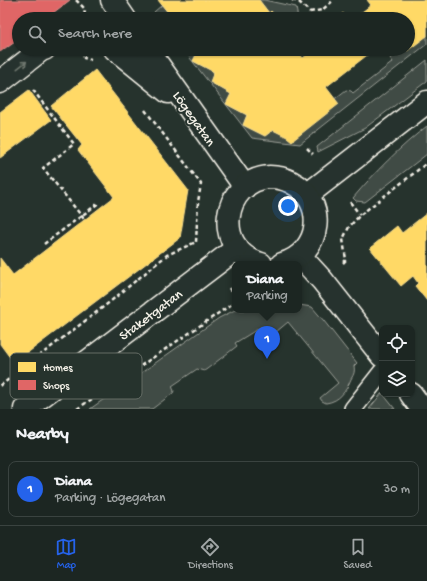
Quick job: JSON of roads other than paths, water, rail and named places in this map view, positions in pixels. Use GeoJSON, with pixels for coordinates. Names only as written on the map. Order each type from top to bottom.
{"type":"FeatureCollection","features":[{"type":"Feature","properties":{"kind":"street"},"geometry":{"type":"LineString","coordinates":[[112,0],[120,12]]}},
{"type":"Feature","properties":{"kind":"street"},"geometry":{"type":"LineString","coordinates":[[0,82],[33,56]]}},
{"type":"Feature","properties":{"kind":"street"},"geometry":{"type":"LineString","coordinates":[[123,56],[190,111]]}},
{"type":"Feature","properties":{"kind":"street","name":"Lögegatan"},"geometry":{"type":"LineString","coordinates":[[152,56],[245,187]]}},
{"type":"Feature","properties":{"kind":"street"},"geometry":{"type":"LineString","coordinates":[[307,195],[427,102]]}},
{"type":"Feature","properties":{"kind":"street"},"geometry":{"type":"LineString","coordinates":[[254,261],[245,257],[231,239],[228,227],[228,216],[231,205],[237,195],[245,187],[257,180],[271,177],[284,179],[297,185],[307,195],[313,207],[316,220],[314,233],[309,245],[291,260]]}},
{"type":"Feature","properties":{"kind":"street","name":"Staketgatan"},"geometry":{"type":"LineString","coordinates":[[99,353],[237,248]]}},
{"type":"Feature","properties":{"kind":"street"},"geometry":{"type":"LineString","coordinates":[[302,267],[322,280],[379,352]]}},
{"type":"Feature","properties":{"kind":"street"},"geometry":{"type":"LineString","coordinates":[[413,397],[422,409]]}},
{"type":"Feature","properties":{"kind":"street","name":"Staketgatan"},"geometry":{"type":"LineString","coordinates":[[25,409],[38,399]]}},
{"type":"Feature","properties":{"kind":"lane"},"geometry":{"type":"LineString","coordinates":[[353,409],[379,376]]}},
{"type":"Feature","properties":{"kind":"place","name":"Diana"},"geometry":{"type":"Point","coordinates":[267,359]}}]}
